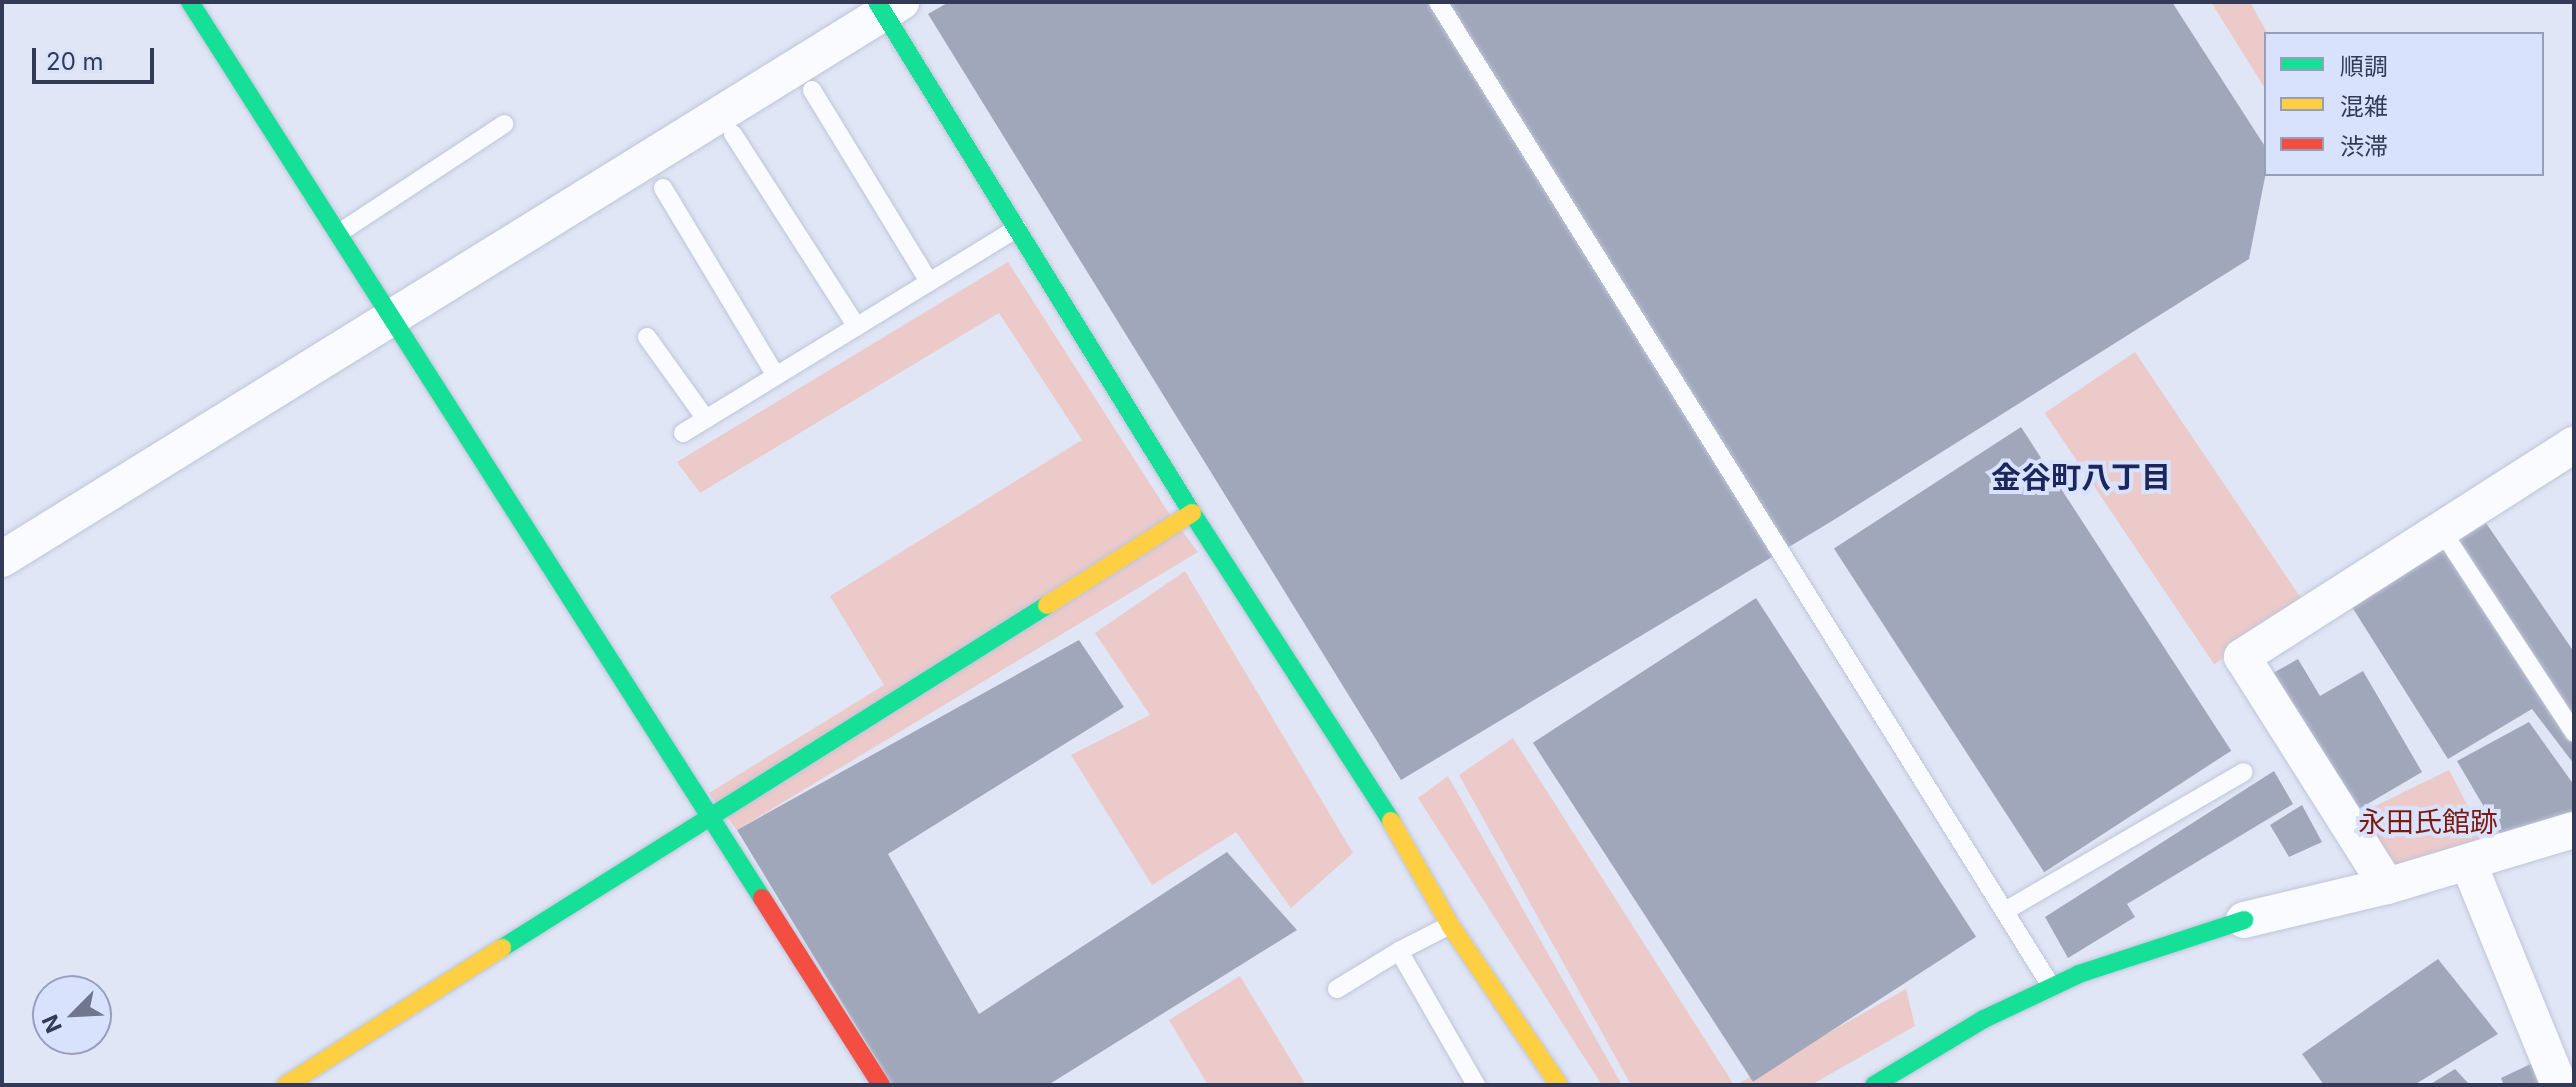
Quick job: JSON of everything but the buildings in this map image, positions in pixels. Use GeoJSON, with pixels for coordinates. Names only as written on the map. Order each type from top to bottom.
{"type":"FeatureCollection","features":[{"type":"Feature","properties":{"kind":"street"},"geometry":{"type":"LineString","coordinates":[[190,2],[713,817],[881,1085]]}},
{"type":"Feature","properties":{"kind":"street"},"geometry":{"type":"LineString","coordinates":[[2,559],[888,6],[1017,228],[1192,513],[1375,792],[1450,925],[1559,1085]]}},
{"type":"Feature","properties":{"kind":"street"},"geometry":{"type":"LineString","coordinates":[[2387,886],[2242,657],[2574,445]]}},
{"type":"Feature","properties":{"kind":"street"},"geometry":{"type":"LineString","coordinates":[[286,1085],[1192,513]]}},
{"type":"Feature","properties":{"kind":"street"},"geometry":{"type":"LineString","coordinates":[[1874,1085],[1896,1079],[1984,1019],[2051,986],[2107,964],[2244,920],[2387,886],[2574,830]]}},
{"type":"Feature","properties":{"kind":"street"},"geometry":{"type":"LineString","coordinates":[[2468,862],[2559,1085]]}},
{"type":"Feature","properties":{"kind":"lane"},"geometry":{"type":"LineString","coordinates":[[1438,2],[2051,986]]}},
{"type":"Feature","properties":{"kind":"lane"},"geometry":{"type":"LineString","coordinates":[[812,90],[929,282]]}},
{"type":"Feature","properties":{"kind":"lane"},"geometry":{"type":"LineString","coordinates":[[339,233],[504,124]]}},
{"type":"Feature","properties":{"kind":"lane"},"geometry":{"type":"LineString","coordinates":[[733,134],[857,327]]}},
{"type":"Feature","properties":{"kind":"lane"},"geometry":{"type":"LineString","coordinates":[[663,188],[776,376]]}},
{"type":"Feature","properties":{"kind":"lane"},"geometry":{"type":"LineString","coordinates":[[683,433],[1017,228]]}},
{"type":"Feature","properties":{"kind":"lane"},"geometry":{"type":"LineString","coordinates":[[647,337],[706,419]]}},
{"type":"Feature","properties":{"kind":"lane"},"geometry":{"type":"LineString","coordinates":[[2442,531],[2574,733]]}},
{"type":"Feature","properties":{"kind":"lane"},"geometry":{"type":"LineString","coordinates":[[2005,911],[2244,772]]}},
{"type":"Feature","properties":{"kind":"lane"},"geometry":{"type":"LineString","coordinates":[[1337,989],[1399,951],[1450,925]]}},
{"type":"Feature","properties":{"kind":"lane"},"geometry":{"type":"LineString","coordinates":[[1399,951],[1476,1085]]}},
{"type":"Feature","properties":{"kind":"green space"},"geometry":{"type":"Polygon","coordinates":[[[2211,2],[2250,2],[2267,32],[2264,32],[2264,87],[2211,2]]]}},
{"type":"Feature","properties":{"kind":"green space"},"geometry":{"type":"Polygon","coordinates":[[[1008,262],[1168,512],[1198,552],[737,830],[709,793],[884,685],[830,596],[1082,440],[999,313],[700,493],[677,462],[1008,262]]]}},
{"type":"Feature","properties":{"kind":"green space"},"geometry":{"type":"Polygon","coordinates":[[[2135,352],[2304,603],[2214,664],[2045,413],[2135,352]]]}},
{"type":"Feature","properties":{"kind":"green space"},"geometry":{"type":"Polygon","coordinates":[[[1185,571],[1353,853],[1291,908],[1236,832],[1152,885],[1071,755],[1150,715],[1095,633],[1185,571]]]}},
{"type":"Feature","properties":{"kind":"green space"},"geometry":{"type":"Polygon","coordinates":[[[1513,738],[1734,1085],[1631,1085],[1459,775],[1513,738]]]}},
{"type":"Feature","properties":{"kind":"green space","name":"永田氏館跡"},"geometry":{"type":"Polygon","coordinates":[[[2449,770],[2488,844],[2389,871],[2353,817],[2449,770]]]}},
{"type":"Feature","properties":{"kind":"green space"},"geometry":{"type":"Polygon","coordinates":[[[1448,776],[1622,1085],[1602,1085],[1418,798],[1448,776]]]}},
{"type":"Feature","properties":{"kind":"green space"},"geometry":{"type":"Polygon","coordinates":[[[1240,976],[1306,1085],[1208,1085],[1169,1020],[1240,976]]]}},
{"type":"Feature","properties":{"kind":"green space"},"geometry":{"type":"Polygon","coordinates":[[[1906,989],[1915,1026],[1811,1085],[1736,1085],[1906,989]]]}},
{"type":"Feature","properties":{"kind":"traffic: fast"},"geometry":{"type":"LineString","coordinates":[[190,2],[762,898]]}},
{"type":"Feature","properties":{"kind":"traffic: fast"},"geometry":{"type":"LineString","coordinates":[[877,2],[1192,513],[1391,821]]}},
{"type":"Feature","properties":{"kind":"traffic: fast"},"geometry":{"type":"LineString","coordinates":[[502,948],[1047,605]]}},
{"type":"Feature","properties":{"kind":"traffic: fast"},"geometry":{"type":"LineString","coordinates":[[1874,1085],[1984,1019],[2079,974],[2244,920]]}},
{"type":"Feature","properties":{"kind":"traffic: slow"},"geometry":{"type":"LineString","coordinates":[[1047,605],[1192,513]]}},
{"type":"Feature","properties":{"kind":"traffic: slow"},"geometry":{"type":"LineString","coordinates":[[1391,821],[1450,925],[1559,1085]]}},
{"type":"Feature","properties":{"kind":"traffic: slow"},"geometry":{"type":"LineString","coordinates":[[286,1085],[502,948]]}},
{"type":"Feature","properties":{"kind":"traffic: jam"},"geometry":{"type":"LineString","coordinates":[[762,898],[881,1085]]}},
{"type":"Feature","properties":{"kind":"district","name":"金谷町八丁目"},"geometry":{"type":"Point","coordinates":[2081,477]}}]}
